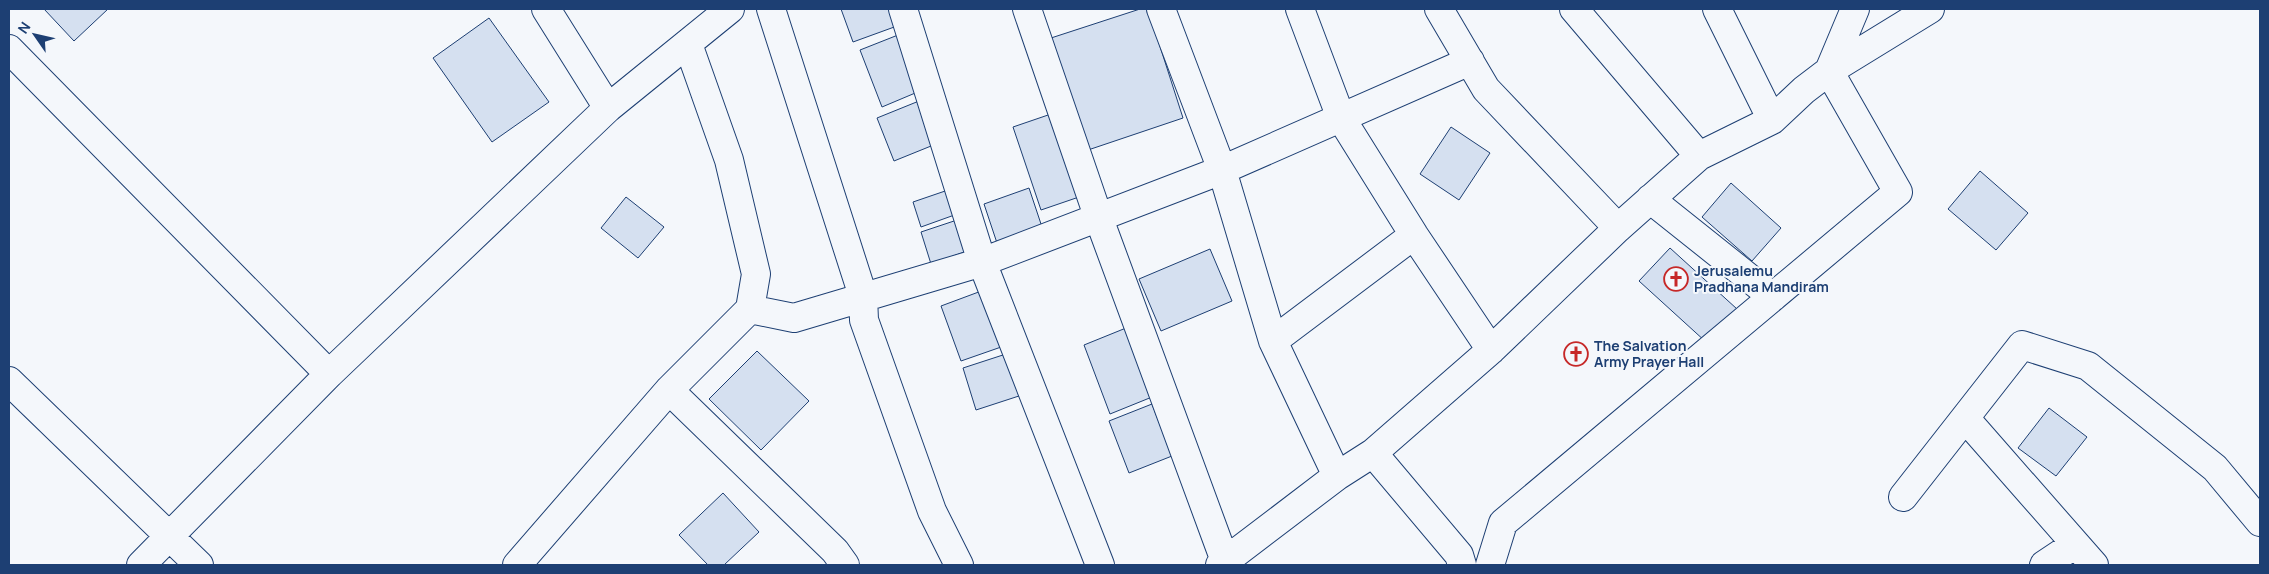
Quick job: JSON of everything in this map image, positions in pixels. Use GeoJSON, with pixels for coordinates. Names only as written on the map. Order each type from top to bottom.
{"type":"FeatureCollection","features":[{"type":"Feature","properties":{"kind":"street"},"geometry":{"type":"LineString","coordinates":[[546,9],[608,108]]}},
{"type":"Feature","properties":{"kind":"street"},"geometry":{"type":"LineString","coordinates":[[141,565],[329,374],[608,108],[730,9]]}},
{"type":"Feature","properties":{"kind":"street"},"geometry":{"type":"LineString","coordinates":[[771,9],[863,296],[864,320],[932,512],[959,565]]}},
{"type":"Feature","properties":{"kind":"street"},"geometry":{"type":"LineString","coordinates":[[903,9],[982,262],[1100,565]]}},
{"type":"Feature","properties":{"kind":"street"},"geometry":{"type":"LineString","coordinates":[[1027,9],[1098,216],[1223,563],[1337,476],[1373,453],[1491,350],[1618,228],[1698,156],[1772,120],[1804,90],[1829,71],[1930,9]]}},
{"type":"Feature","properties":{"kind":"street"},"geometry":{"type":"LineString","coordinates":[[1161,9],[1222,170],[1273,341],[1337,476]]}},
{"type":"Feature","properties":{"kind":"street"},"geometry":{"type":"LineString","coordinates":[[1300,9],[1341,118],[1414,235],[1491,350]]}},
{"type":"Feature","properties":{"kind":"street"},"geometry":{"type":"LineString","coordinates":[[1439,9],[1486,89],[1618,228]]}},
{"type":"Feature","properties":{"kind":"street"},"geometry":{"type":"LineString","coordinates":[[1574,9],[1698,156]]}},
{"type":"Feature","properties":{"kind":"street"},"geometry":{"type":"LineString","coordinates":[[1717,9],[1772,120]]}},
{"type":"Feature","properties":{"kind":"street"},"geometry":{"type":"LineString","coordinates":[[1829,71],[1855,9]]}},
{"type":"Feature","properties":{"kind":"street"},"geometry":{"type":"LineString","coordinates":[[517,565],[669,390],[750,309],[756,274],[732,170],[688,44]]}},
{"type":"Feature","properties":{"kind":"street"},"geometry":{"type":"LineString","coordinates":[[9,48],[329,374]]}},
{"type":"Feature","properties":{"kind":"street"},"geometry":{"type":"LineString","coordinates":[[750,309],[794,318],[982,262],[1222,170],[1470,61]]}},
{"type":"Feature","properties":{"kind":"street"},"geometry":{"type":"LineString","coordinates":[[1490,565],[1502,523],[1898,192],[1829,71]]}},
{"type":"Feature","properties":{"kind":"street"},"geometry":{"type":"LineString","coordinates":[[1650,199],[1773,297]]}},
{"type":"Feature","properties":{"kind":"street"},"geometry":{"type":"LineString","coordinates":[[1273,341],[1414,235]]}},
{"type":"Feature","properties":{"kind":"street"},"geometry":{"type":"LineString","coordinates":[[1904,497],[2022,345],[2088,366],[2215,468],[2260,522]]}},
{"type":"Feature","properties":{"kind":"street"},"geometry":{"type":"LineString","coordinates":[[9,381],[199,565]]}},
{"type":"Feature","properties":{"kind":"street"},"geometry":{"type":"LineString","coordinates":[[669,390],[835,551],[846,565]]}},
{"type":"Feature","properties":{"kind":"street"},"geometry":{"type":"LineString","coordinates":[[1965,418],[2074,545],[2094,565]]}},
{"type":"Feature","properties":{"kind":"street"},"geometry":{"type":"LineString","coordinates":[[1373,453],[1459,555],[1462,565]]}},
{"type":"Feature","properties":{"kind":"street"},"geometry":{"type":"LineString","coordinates":[[2044,565],[2074,545]]}},
{"type":"Feature","properties":{"kind":"building"},"geometry":{"type":"Polygon","coordinates":[[[44,9],[108,9],[74,41],[44,9]]]}},
{"type":"Feature","properties":{"kind":"building"},"geometry":{"type":"Polygon","coordinates":[[[841,9],[891,9],[897,26],[853,42],[841,9]]]}},
{"type":"Feature","properties":{"kind":"building"},"geometry":{"type":"Polygon","coordinates":[[[1140,9],[1148,9],[1183,118],[1088,150],[1051,38],[1140,9]]]}},
{"type":"Feature","properties":{"kind":"building"},"geometry":{"type":"Polygon","coordinates":[[[489,18],[549,102],[492,142],[433,58],[489,18]]]}},
{"type":"Feature","properties":{"kind":"building"},"geometry":{"type":"Polygon","coordinates":[[[898,35],[920,91],[882,107],[860,50],[898,35]]]}},
{"type":"Feature","properties":{"kind":"building"},"geometry":{"type":"Polygon","coordinates":[[[919,101],[936,144],[894,161],[877,118],[919,101]]]}},
{"type":"Feature","properties":{"kind":"building"},"geometry":{"type":"Polygon","coordinates":[[[1051,114],[1079,197],[1041,210],[1013,127],[1051,114]]]}},
{"type":"Feature","properties":{"kind":"building"},"geometry":{"type":"Polygon","coordinates":[[[1451,127],[1490,153],[1459,200],[1420,174],[1451,127]]]}},
{"type":"Feature","properties":{"kind":"building"},"geometry":{"type":"Polygon","coordinates":[[[1980,171],[2028,213],[1996,250],[1948,209],[1980,171]]]}},
{"type":"Feature","properties":{"kind":"building"},"geometry":{"type":"Polygon","coordinates":[[[1731,183],[1781,228],[1752,261],[1702,217],[1731,183]]]}},
{"type":"Feature","properties":{"kind":"building"},"geometry":{"type":"Polygon","coordinates":[[[1029,188],[1043,230],[998,246],[984,204],[1029,188]]]}},
{"type":"Feature","properties":{"kind":"building"},"geometry":{"type":"Polygon","coordinates":[[[951,189],[960,213],[921,227],[913,202],[951,189]]]}},
{"type":"Feature","properties":{"kind":"building"},"geometry":{"type":"Polygon","coordinates":[[[626,197],[664,227],[638,258],[601,228],[626,197]]]}},
{"type":"Feature","properties":{"kind":"building"},"geometry":{"type":"Polygon","coordinates":[[[960,219],[970,250],[931,264],[921,232],[960,219]]]}},
{"type":"Feature","properties":{"kind":"building"},"geometry":{"type":"Polygon","coordinates":[[[1670,248],[1737,309],[1706,342],[1639,281],[1670,248]]]}},
{"type":"Feature","properties":{"kind":"building"},"geometry":{"type":"Polygon","coordinates":[[[1210,249],[1232,301],[1161,331],[1139,279],[1210,249]]]}},
{"type":"Feature","properties":{"kind":"building"},"geometry":{"type":"Polygon","coordinates":[[[984,290],[1004,346],[961,361],[941,306],[984,290]]]}},
{"type":"Feature","properties":{"kind":"building"},"geometry":{"type":"Polygon","coordinates":[[[1126,328],[1152,397],[1110,414],[1084,345],[1126,328]]]}},
{"type":"Feature","properties":{"kind":"building"},"geometry":{"type":"Polygon","coordinates":[[[757,351],[809,401],[761,450],[709,399],[757,351]]]}},
{"type":"Feature","properties":{"kind":"building"},"geometry":{"type":"Polygon","coordinates":[[[1009,353],[1022,395],[976,410],[963,368],[1009,353]]]}},
{"type":"Feature","properties":{"kind":"building"},"geometry":{"type":"Polygon","coordinates":[[[1152,404],[1172,456],[1129,473],[1109,421],[1152,404]]]}},
{"type":"Feature","properties":{"kind":"building"},"geometry":{"type":"Polygon","coordinates":[[[2049,408],[2087,437],[2056,476],[2018,448],[2049,408]]]}},
{"type":"Feature","properties":{"kind":"building"},"geometry":{"type":"Polygon","coordinates":[[[723,493],[759,532],[724,565],[708,565],[679,535],[723,493]]]}},
{"type":"Feature","properties":{"kind":"place","name":"Jerusalemu Pradhana Mandiram"},"geometry":{"type":"Point","coordinates":[1676,279]}},
{"type":"Feature","properties":{"kind":"place","name":"The Salvation Army Prayer Hall"},"geometry":{"type":"Point","coordinates":[1576,354]}}]}
